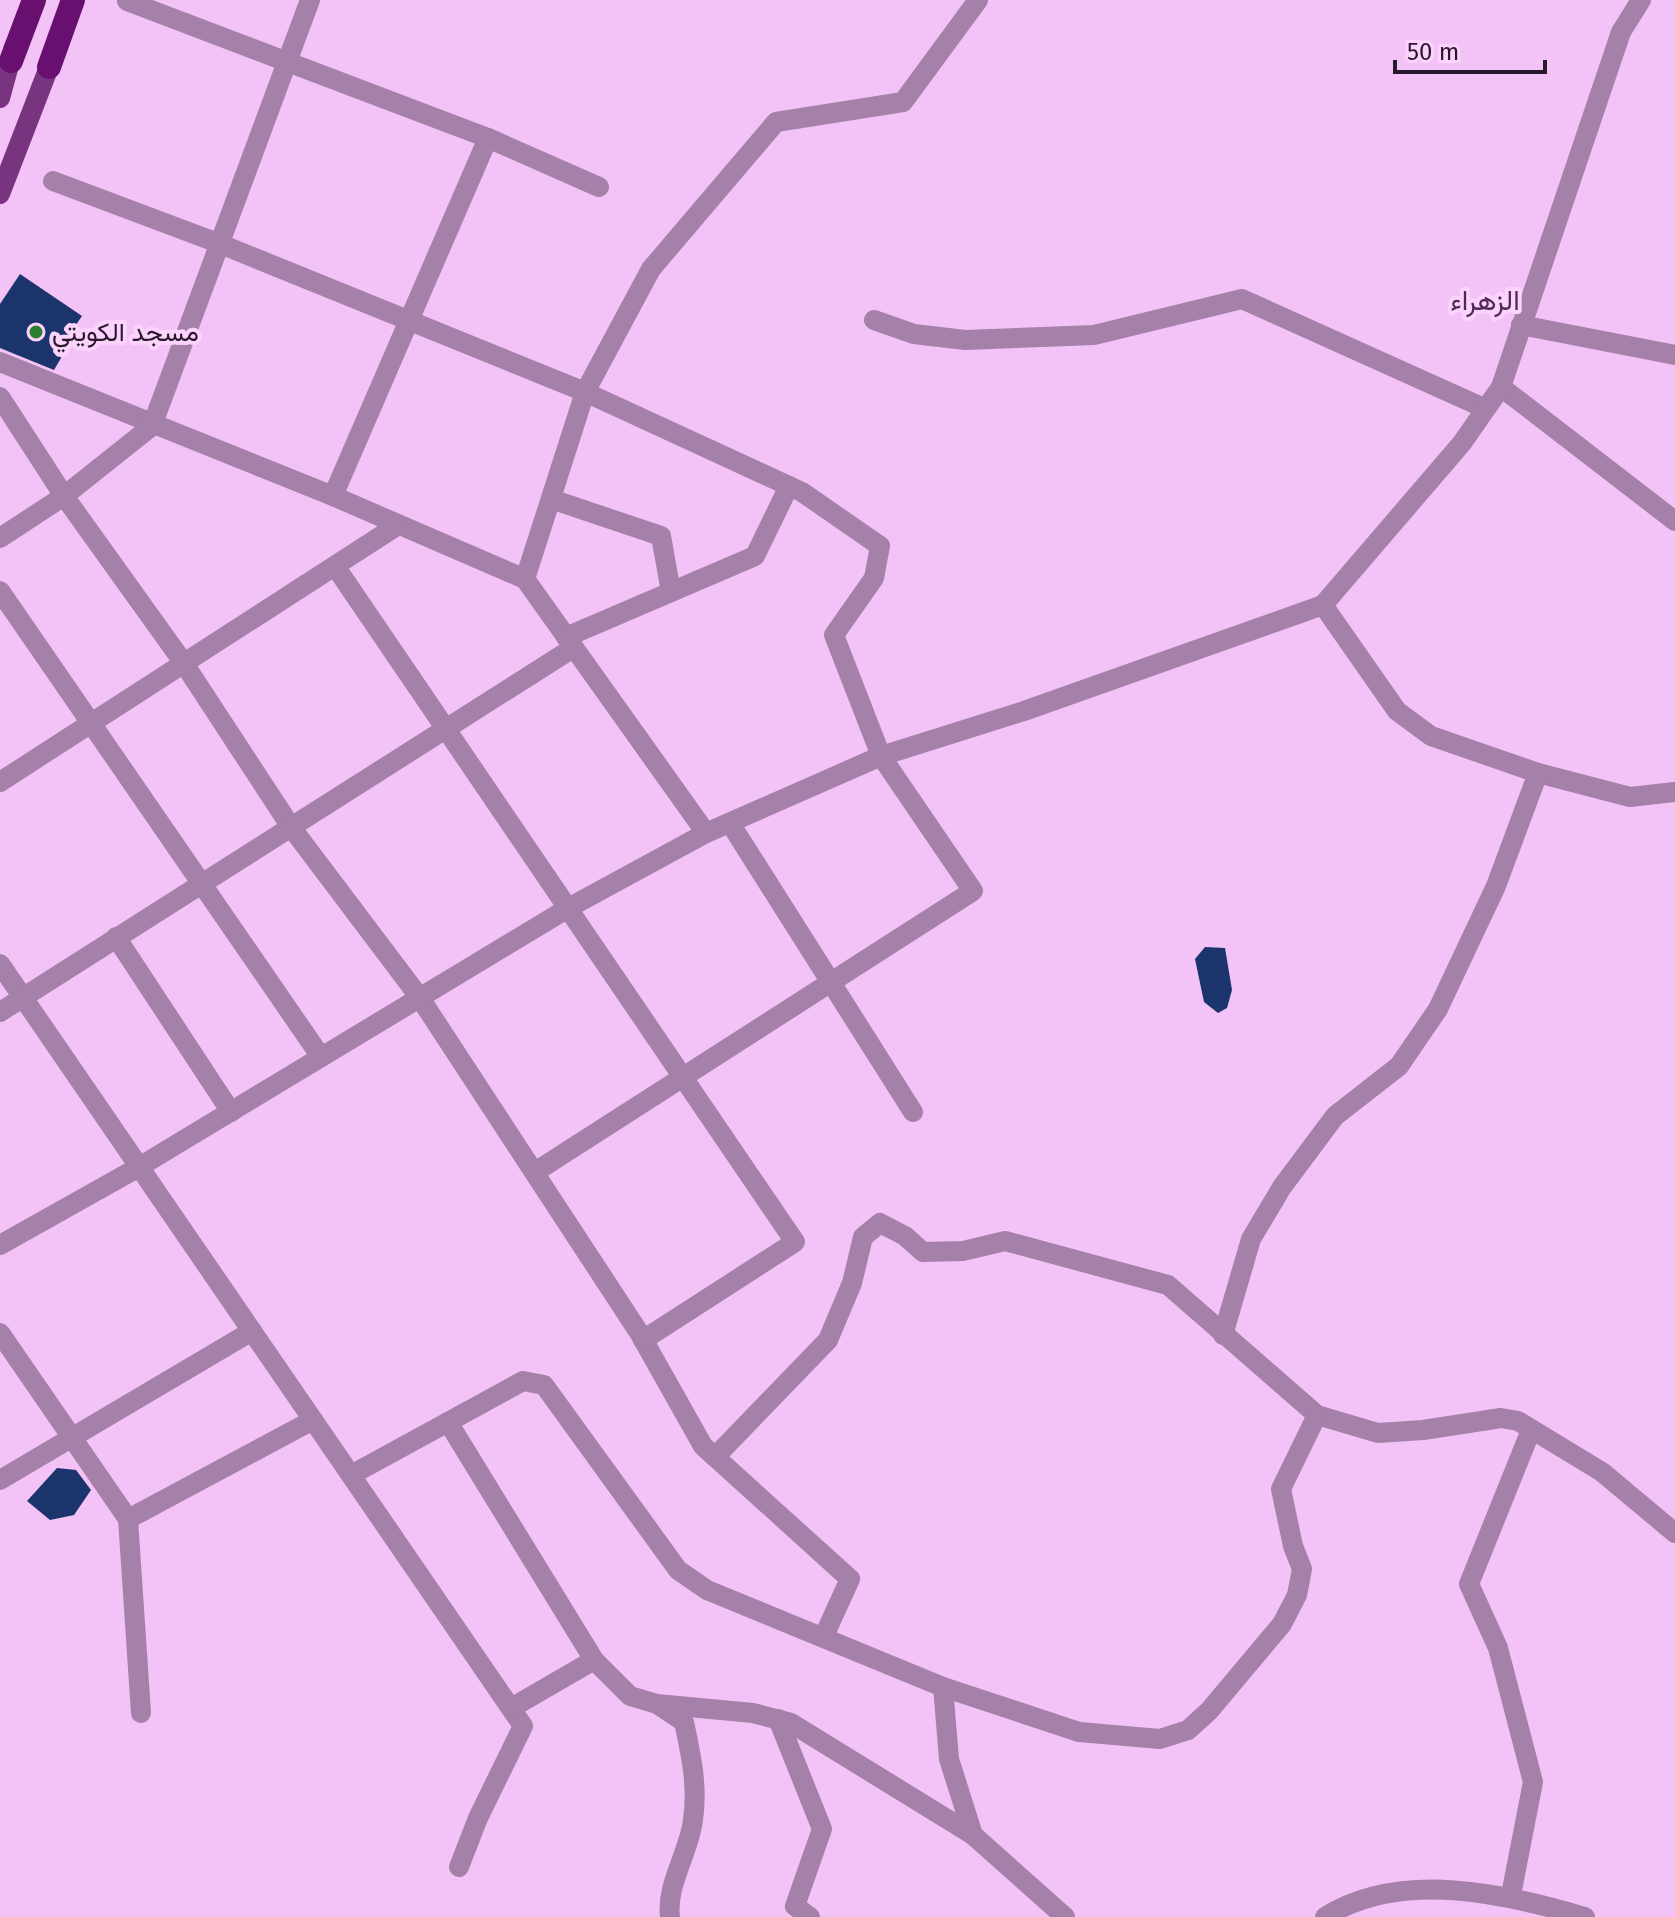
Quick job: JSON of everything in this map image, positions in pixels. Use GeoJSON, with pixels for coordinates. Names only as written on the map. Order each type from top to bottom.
{"type":"FeatureCollection","features":[{"type":"Feature","properties":{"kind":"highway"},"geometry":{"type":"LineString","coordinates":[[11,61],[34,0]]}},
{"type":"Feature","properties":{"kind":"highway"},"geometry":{"type":"LineString","coordinates":[[49,67],[73,0]]}},
{"type":"Feature","properties":{"kind":"main road"},"geometry":{"type":"LineString","coordinates":[[0,98],[11,61],[22,0]]}},
{"type":"Feature","properties":{"kind":"main road"},"geometry":{"type":"LineString","coordinates":[[0,194],[49,67]]}},
{"type":"Feature","properties":{"kind":"street"},"geometry":{"type":"LineString","coordinates":[[0,538],[64,496],[152,426],[310,0]]}},
{"type":"Feature","properties":{"kind":"street"},"geometry":{"type":"LineString","coordinates":[[525,579],[585,392],[651,269],[776,122],[903,102],[978,0]]}},
{"type":"Feature","properties":{"kind":"street"},"geometry":{"type":"LineString","coordinates":[[0,1245],[139,1167],[570,907],[706,833],[881,756],[1024,711],[1323,605],[1462,443],[1501,387],[1621,32],[1641,0]]}},
{"type":"Feature","properties":{"kind":"street"},"geometry":{"type":"LineString","coordinates":[[127,1],[287,58],[488,138],[599,187]]}},
{"type":"Feature","properties":{"kind":"street"},"geometry":{"type":"LineString","coordinates":[[333,496],[488,138]]}},
{"type":"Feature","properties":{"kind":"street"},"geometry":{"type":"LineString","coordinates":[[53,181],[218,243],[585,392],[789,486],[880,546],[874,578],[834,635],[881,756],[973,891],[535,1172]]}},
{"type":"Feature","properties":{"kind":"street"},"geometry":{"type":"LineString","coordinates":[[874,320],[914,334],[965,340],[1094,335],[1242,299],[1484,408]]}},
{"type":"Feature","properties":{"kind":"street"},"geometry":{"type":"LineString","coordinates":[[1521,325],[1675,355]]}},
{"type":"Feature","properties":{"kind":"street"},"geometry":{"type":"LineString","coordinates":[[0,362],[152,426],[333,496],[525,579],[706,833]]}},
{"type":"Feature","properties":{"kind":"street"},"geometry":{"type":"LineString","coordinates":[[1501,387],[1675,521]]}},
{"type":"Feature","properties":{"kind":"street"},"geometry":{"type":"LineString","coordinates":[[0,397],[64,496],[183,662],[291,827],[420,998],[643,1340],[703,1446],[850,1579],[824,1636]]}},
{"type":"Feature","properties":{"kind":"street"},"geometry":{"type":"LineString","coordinates":[[0,1012],[447,728],[570,643],[671,592],[755,556],[789,486]]}},
{"type":"Feature","properties":{"kind":"street"},"geometry":{"type":"LineString","coordinates":[[551,499],[661,536],[671,592]]}},
{"type":"Feature","properties":{"kind":"street"},"geometry":{"type":"LineString","coordinates":[[0,782],[398,525]]}},
{"type":"Feature","properties":{"kind":"street"},"geometry":{"type":"LineString","coordinates":[[335,566],[570,907],[795,1242],[643,1340]]}},
{"type":"Feature","properties":{"kind":"street"},"geometry":{"type":"LineString","coordinates":[[0,591],[321,1057]]}},
{"type":"Feature","properties":{"kind":"street"},"geometry":{"type":"LineString","coordinates":[[1323,605],[1397,711],[1431,736],[1538,773],[1630,797],[1675,792]]}},
{"type":"Feature","properties":{"kind":"street"},"geometry":{"type":"LineString","coordinates":[[1223,1335],[1251,1239],[1282,1187],[1335,1116],[1399,1066],[1438,1009],[1496,886],[1538,773]]}},
{"type":"Feature","properties":{"kind":"street"},"geometry":{"type":"LineString","coordinates":[[730,823],[913,1112]]}},
{"type":"Feature","properties":{"kind":"street"},"geometry":{"type":"LineString","coordinates":[[116,937],[231,1112]]}},
{"type":"Feature","properties":{"kind":"street"},"geometry":{"type":"LineString","coordinates":[[0,964],[523,1726],[478,1818],[459,1867]]}},
{"type":"Feature","properties":{"kind":"street"},"geometry":{"type":"LineString","coordinates":[[715,1457],[828,1340],[852,1283],[863,1237],[880,1223],[905,1236],[923,1252],[963,1251],[1005,1241],[1168,1285],[1317,1415],[1378,1433],[1423,1430],[1501,1418],[1531,1430],[1602,1472],[1675,1533]]}},
{"type":"Feature","properties":{"kind":"street"},"geometry":{"type":"LineString","coordinates":[[0,1480],[252,1331]]}},
{"type":"Feature","properties":{"kind":"street"},"geometry":{"type":"LineString","coordinates":[[0,1333],[128,1519],[141,1713]]}},
{"type":"Feature","properties":{"kind":"street"},"geometry":{"type":"LineString","coordinates":[[351,1475],[523,1381],[544,1385],[678,1570],[707,1590],[943,1687],[1079,1732],[1160,1739],[1188,1730],[1209,1711],[1282,1624],[1297,1595],[1302,1569],[1293,1546],[1281,1489],[1317,1415]]}},
{"type":"Feature","properties":{"kind":"street"},"geometry":{"type":"LineString","coordinates":[[128,1519],[313,1420]]}},
{"type":"Feature","properties":{"kind":"street"},"geometry":{"type":"LineString","coordinates":[[448,1422],[594,1660],[630,1696],[657,1704],[753,1713],[791,1723],[973,1835],[1065,1917]]}},
{"type":"Feature","properties":{"kind":"street"},"geometry":{"type":"LineString","coordinates":[[1511,1895],[1533,1782],[1498,1648],[1469,1584],[1531,1430]]}},
{"type":"Feature","properties":{"kind":"street"},"geometry":{"type":"LineString","coordinates":[[511,1708],[594,1660]]}},
{"type":"Feature","properties":{"kind":"street"},"geometry":{"type":"LineString","coordinates":[[943,1687],[949,1759],[973,1835]]}},
{"type":"Feature","properties":{"kind":"street"},"geometry":{"type":"LineString","coordinates":[[657,1704],[684,1722],[696,1779],[693,1821],[673,1886],[670,1917]]}},
{"type":"Feature","properties":{"kind":"street"},"geometry":{"type":"LineString","coordinates":[[778,1719],[822,1829],[795,1906],[810,1917]]}},
{"type":"Feature","properties":{"kind":"street"},"geometry":{"type":"LineString","coordinates":[[1325,1917],[1372,1896],[1429,1890],[1511,1895],[1585,1917]]}},
{"type":"Feature","properties":{"kind":"building","name":"مسجد الكويتي"},"geometry":{"type":"Polygon","coordinates":[[[20,274],[82,316],[58,351],[61,358],[54,370],[0,348],[0,304],[20,274]]]}},
{"type":"Feature","properties":{"kind":"building"},"geometry":{"type":"Polygon","coordinates":[[[1205,947],[1225,948],[1232,990],[1227,1008],[1218,1013],[1204,1002],[1195,959],[1205,947]]]}},
{"type":"Feature","properties":{"kind":"building"},"geometry":{"type":"Polygon","coordinates":[[[57,1468],[76,1470],[91,1490],[74,1515],[50,1520],[27,1501],[57,1468]]]}},
{"type":"Feature","properties":{"kind":"place","name":"مسجد الكويتي"},"geometry":{"type":"Point","coordinates":[36,332]}},
{"type":"Feature","properties":{"kind":"district","name":"الزهراء"},"geometry":{"type":"Point","coordinates":[1485,300]}}]}
